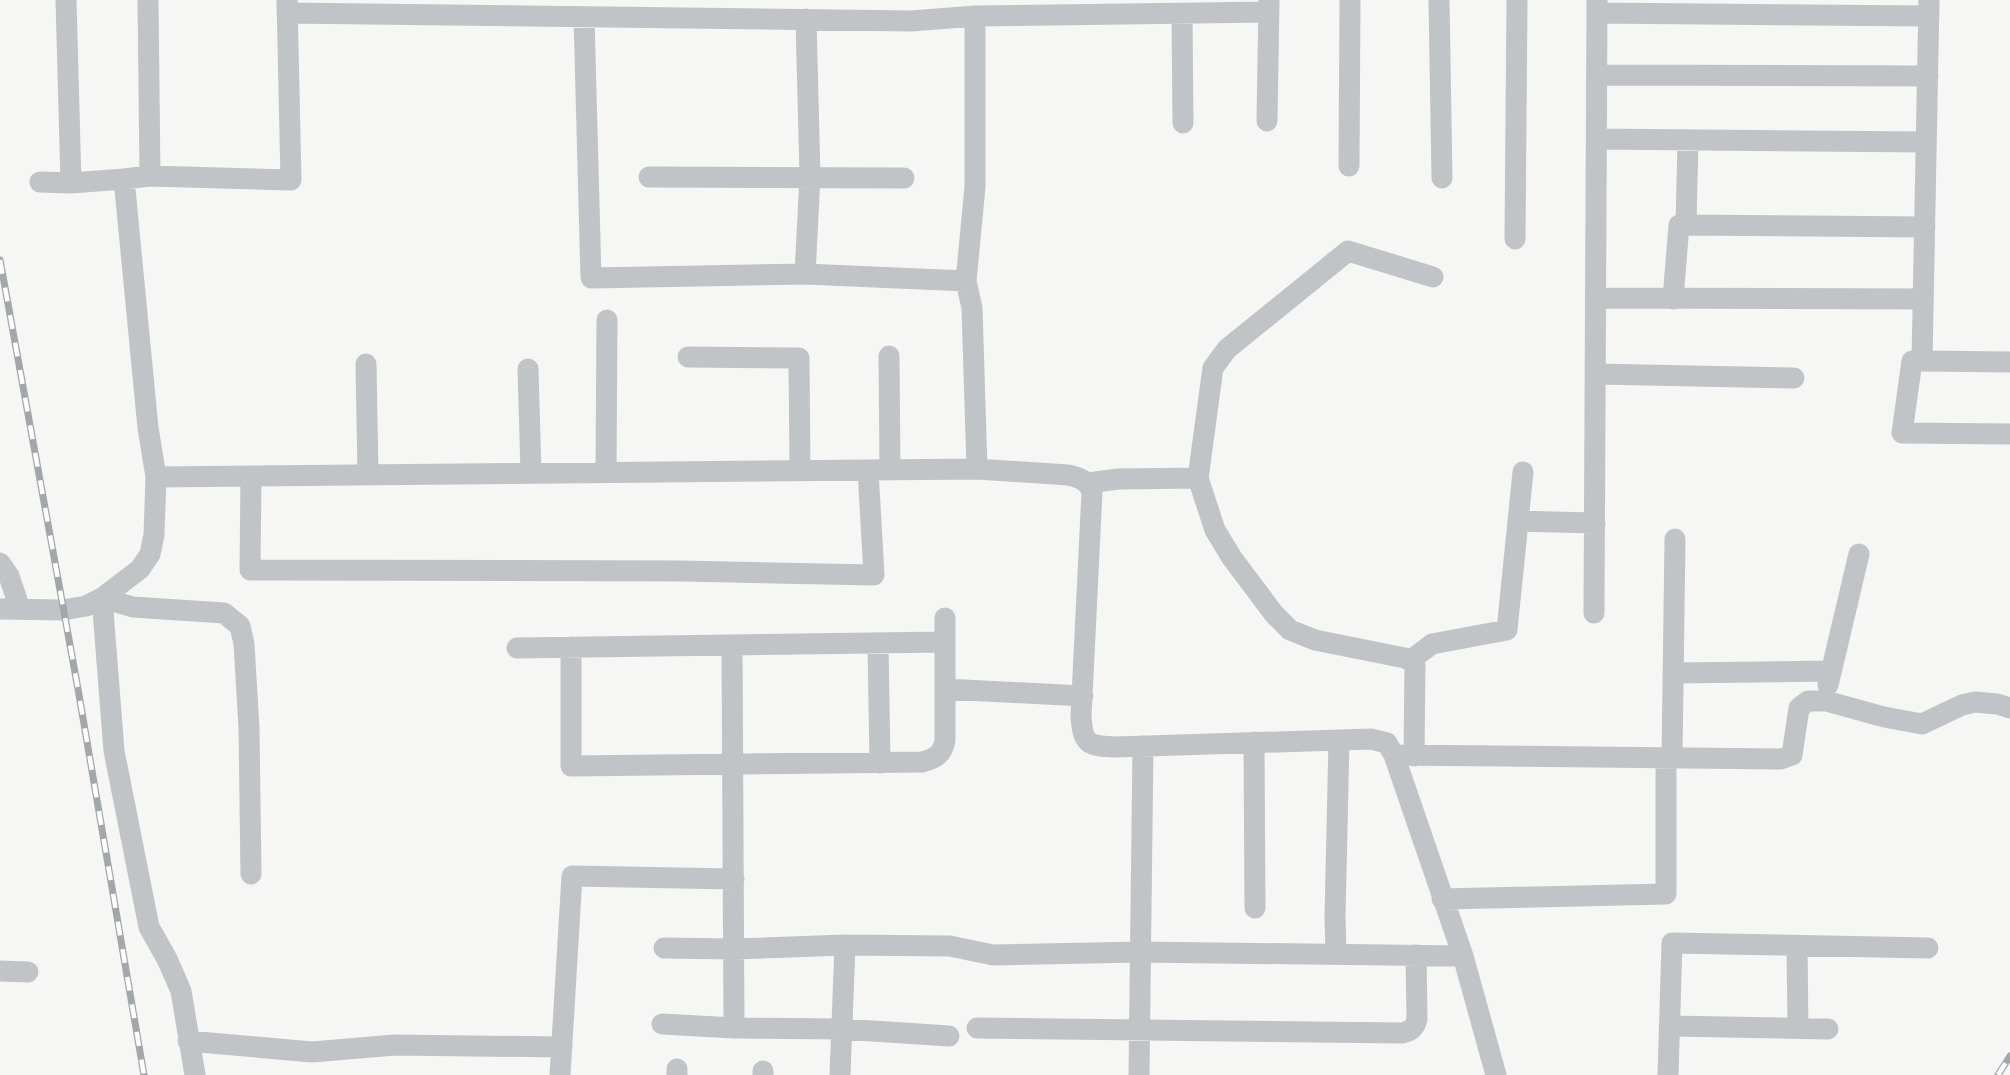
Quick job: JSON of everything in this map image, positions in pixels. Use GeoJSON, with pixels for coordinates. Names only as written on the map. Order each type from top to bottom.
{"type":"FeatureCollection","features":[{"type":"Feature","properties":{"kind":"street"},"geometry":{"type":"LineString","coordinates":[[66,0],[71,183]]}},
{"type":"Feature","properties":{"kind":"street"},"geometry":{"type":"LineString","coordinates":[[148,0],[150,176]]}},
{"type":"Feature","properties":{"kind":"street"},"geometry":{"type":"LineString","coordinates":[[1349,166],[1350,0]]}},
{"type":"Feature","properties":{"kind":"street"},"geometry":{"type":"LineString","coordinates":[[1439,0],[1442,178]]}},
{"type":"Feature","properties":{"kind":"street"},"geometry":{"type":"LineString","coordinates":[[1515,239],[1518,0]]}},
{"type":"Feature","properties":{"kind":"street"},"geometry":{"type":"LineString","coordinates":[[40,182],[71,183],[150,176],[291,180],[287,6],[584,16],[911,21],[1094,7],[1178,9],[1269,6],[1267,121]]}},
{"type":"Feature","properties":{"kind":"street"},"geometry":{"type":"LineString","coordinates":[[1594,613],[1597,6],[1929,8],[1922,361]]}},
{"type":"Feature","properties":{"kind":"street"},"geometry":{"type":"LineString","coordinates":[[1178,9],[1183,123]]}},
{"type":"Feature","properties":{"kind":"street"},"geometry":{"type":"LineString","coordinates":[[584,16],[591,278],[805,274],[966,281]]}},
{"type":"Feature","properties":{"kind":"street"},"geometry":{"type":"LineString","coordinates":[[975,16],[975,187],[966,281],[972,308],[977,469]]}},
{"type":"Feature","properties":{"kind":"street"},"geometry":{"type":"LineString","coordinates":[[805,274],[810,177],[806,19]]}},
{"type":"Feature","properties":{"kind":"street"},"geometry":{"type":"LineString","coordinates":[[1597,75],[1928,76]]}},
{"type":"Feature","properties":{"kind":"street"},"geometry":{"type":"LineString","coordinates":[[1597,139],[1926,142]]}},
{"type":"Feature","properties":{"kind":"street"},"geometry":{"type":"LineString","coordinates":[[1686,225],[1688,140]]}},
{"type":"Feature","properties":{"kind":"street"},"geometry":{"type":"LineString","coordinates":[[649,177],[904,178]]}},
{"type":"Feature","properties":{"kind":"street"},"geometry":{"type":"LineString","coordinates":[[0,563],[9,576],[10,609],[63,610],[86,606],[102,598],[140,569],[150,554],[154,534],[156,477],[148,428],[124,179]]}},
{"type":"Feature","properties":{"kind":"street"},"geometry":{"type":"LineString","coordinates":[[1673,298],[1679,225],[1925,227]]}},
{"type":"Feature","properties":{"kind":"street"},"geometry":{"type":"LineString","coordinates":[[1433,277],[1348,251],[1227,349],[1213,368],[1198,478],[1215,530],[1232,558],[1274,614],[1290,630],[1326,643],[1412,660],[1416,667],[1404,756],[1442,899],[1463,956],[1496,1075]]}},
{"type":"Feature","properties":{"kind":"street"},"geometry":{"type":"LineString","coordinates":[[1597,298],[1923,299]]}},
{"type":"Feature","properties":{"kind":"street"},"geometry":{"type":"LineString","coordinates":[[606,472],[607,320]]}},
{"type":"Feature","properties":{"kind":"street"},"geometry":{"type":"LineString","coordinates":[[889,356],[890,470]]}},
{"type":"Feature","properties":{"kind":"street"},"geometry":{"type":"LineString","coordinates":[[688,357],[799,358],[800,471]]}},
{"type":"Feature","properties":{"kind":"street"},"geometry":{"type":"LineString","coordinates":[[2010,362],[1912,361],[1902,433],[2010,434]]}},
{"type":"Feature","properties":{"kind":"street"},"geometry":{"type":"LineString","coordinates":[[366,364],[368,475]]}},
{"type":"Feature","properties":{"kind":"street"},"geometry":{"type":"LineString","coordinates":[[528,369],[531,473]]}},
{"type":"Feature","properties":{"kind":"street"},"geometry":{"type":"LineString","coordinates":[[1596,374],[1794,378]]}},
{"type":"Feature","properties":{"kind":"street"},"geometry":{"type":"LineString","coordinates":[[156,477],[977,469],[1081,478],[1088,483],[1092,492],[1081,716],[1082,734],[1087,742],[1095,747],[1371,739],[1387,743],[1404,756],[1787,758],[1792,755],[1795,746],[1799,708],[1808,700],[1826,701],[1884,717],[1922,724],[1962,705],[1975,702],[2010,708]]}},
{"type":"Feature","properties":{"kind":"street"},"geometry":{"type":"LineString","coordinates":[[251,476],[250,570],[682,571],[874,575],[868,470]]}},
{"type":"Feature","properties":{"kind":"street"},"geometry":{"type":"LineString","coordinates":[[1412,660],[1432,644],[1507,630],[1520,521],[1523,472]]}},
{"type":"Feature","properties":{"kind":"street"},"geometry":{"type":"LineString","coordinates":[[1088,483],[1118,479],[1198,478]]}},
{"type":"Feature","properties":{"kind":"street"},"geometry":{"type":"LineString","coordinates":[[1520,521],[1595,523]]}},
{"type":"Feature","properties":{"kind":"street"},"geometry":{"type":"LineString","coordinates":[[1442,899],[1666,894],[1675,539]]}},
{"type":"Feature","properties":{"kind":"street"},"geometry":{"type":"LineString","coordinates":[[1826,701],[1859,554]]}},
{"type":"Feature","properties":{"kind":"street"},"geometry":{"type":"LineString","coordinates":[[102,598],[133,607],[224,613],[240,626],[244,644],[249,728],[251,874]]}},
{"type":"Feature","properties":{"kind":"street"},"geometry":{"type":"LineString","coordinates":[[102,598],[114,751],[149,927],[181,991],[195,1075]]}},
{"type":"Feature","properties":{"kind":"street"},"geometry":{"type":"LineString","coordinates":[[571,648],[571,766],[922,762],[939,755],[944,748],[945,618]]}},
{"type":"Feature","properties":{"kind":"street"},"geometry":{"type":"LineString","coordinates":[[517,648],[945,642]]}},
{"type":"Feature","properties":{"kind":"street"},"geometry":{"type":"LineString","coordinates":[[878,643],[880,763]]}},
{"type":"Feature","properties":{"kind":"street"},"geometry":{"type":"LineString","coordinates":[[732,645],[734,1028]]}},
{"type":"Feature","properties":{"kind":"street"},"geometry":{"type":"LineString","coordinates":[[1673,673],[1831,671]]}},
{"type":"Feature","properties":{"kind":"street"},"geometry":{"type":"LineString","coordinates":[[945,689],[1083,696]]}},
{"type":"Feature","properties":{"kind":"street"},"geometry":{"type":"LineString","coordinates":[[1336,954],[1339,740]]}},
{"type":"Feature","properties":{"kind":"street"},"geometry":{"type":"LineString","coordinates":[[1254,742],[1254,908]]}},
{"type":"Feature","properties":{"kind":"street"},"geometry":{"type":"LineString","coordinates":[[1139,1075],[1143,746]]}},
{"type":"Feature","properties":{"kind":"street"},"geometry":{"type":"LineString","coordinates":[[560,1075],[572,876],[734,879]]}},
{"type":"Feature","properties":{"kind":"street"},"geometry":{"type":"LineString","coordinates":[[1668,1075],[1672,943],[1928,948]]}},
{"type":"Feature","properties":{"kind":"street"},"geometry":{"type":"LineString","coordinates":[[840,1075],[844,945]]}},
{"type":"Feature","properties":{"kind":"street"},"geometry":{"type":"LineString","coordinates":[[664,948],[950,946],[993,955],[1140,952],[1463,956]]}},
{"type":"Feature","properties":{"kind":"street"},"geometry":{"type":"LineString","coordinates":[[1797,946],[1798,1028]]}},
{"type":"Feature","properties":{"kind":"street"},"geometry":{"type":"LineString","coordinates":[[977,1028],[1402,1034],[1410,1031],[1416,1025],[1416,955]]}},
{"type":"Feature","properties":{"kind":"street"},"geometry":{"type":"LineString","coordinates":[[0,971],[28,972]]}},
{"type":"Feature","properties":{"kind":"street"},"geometry":{"type":"LineString","coordinates":[[662,1024],[734,1028],[842,1029],[949,1036]]}},
{"type":"Feature","properties":{"kind":"street"},"geometry":{"type":"LineString","coordinates":[[1670,1026],[1828,1029]]}},
{"type":"Feature","properties":{"kind":"street"},"geometry":{"type":"LineString","coordinates":[[188,1041],[312,1052],[395,1045],[562,1047]]}},
{"type":"Feature","properties":{"kind":"railway"},"geometry":{"type":"LineString","coordinates":[[0,260],[78,689],[144,1075]]}},
{"type":"Feature","properties":{"kind":"railway"},"geometry":{"type":"LineString","coordinates":[[1998,1075],[2010,1056]]}}]}
